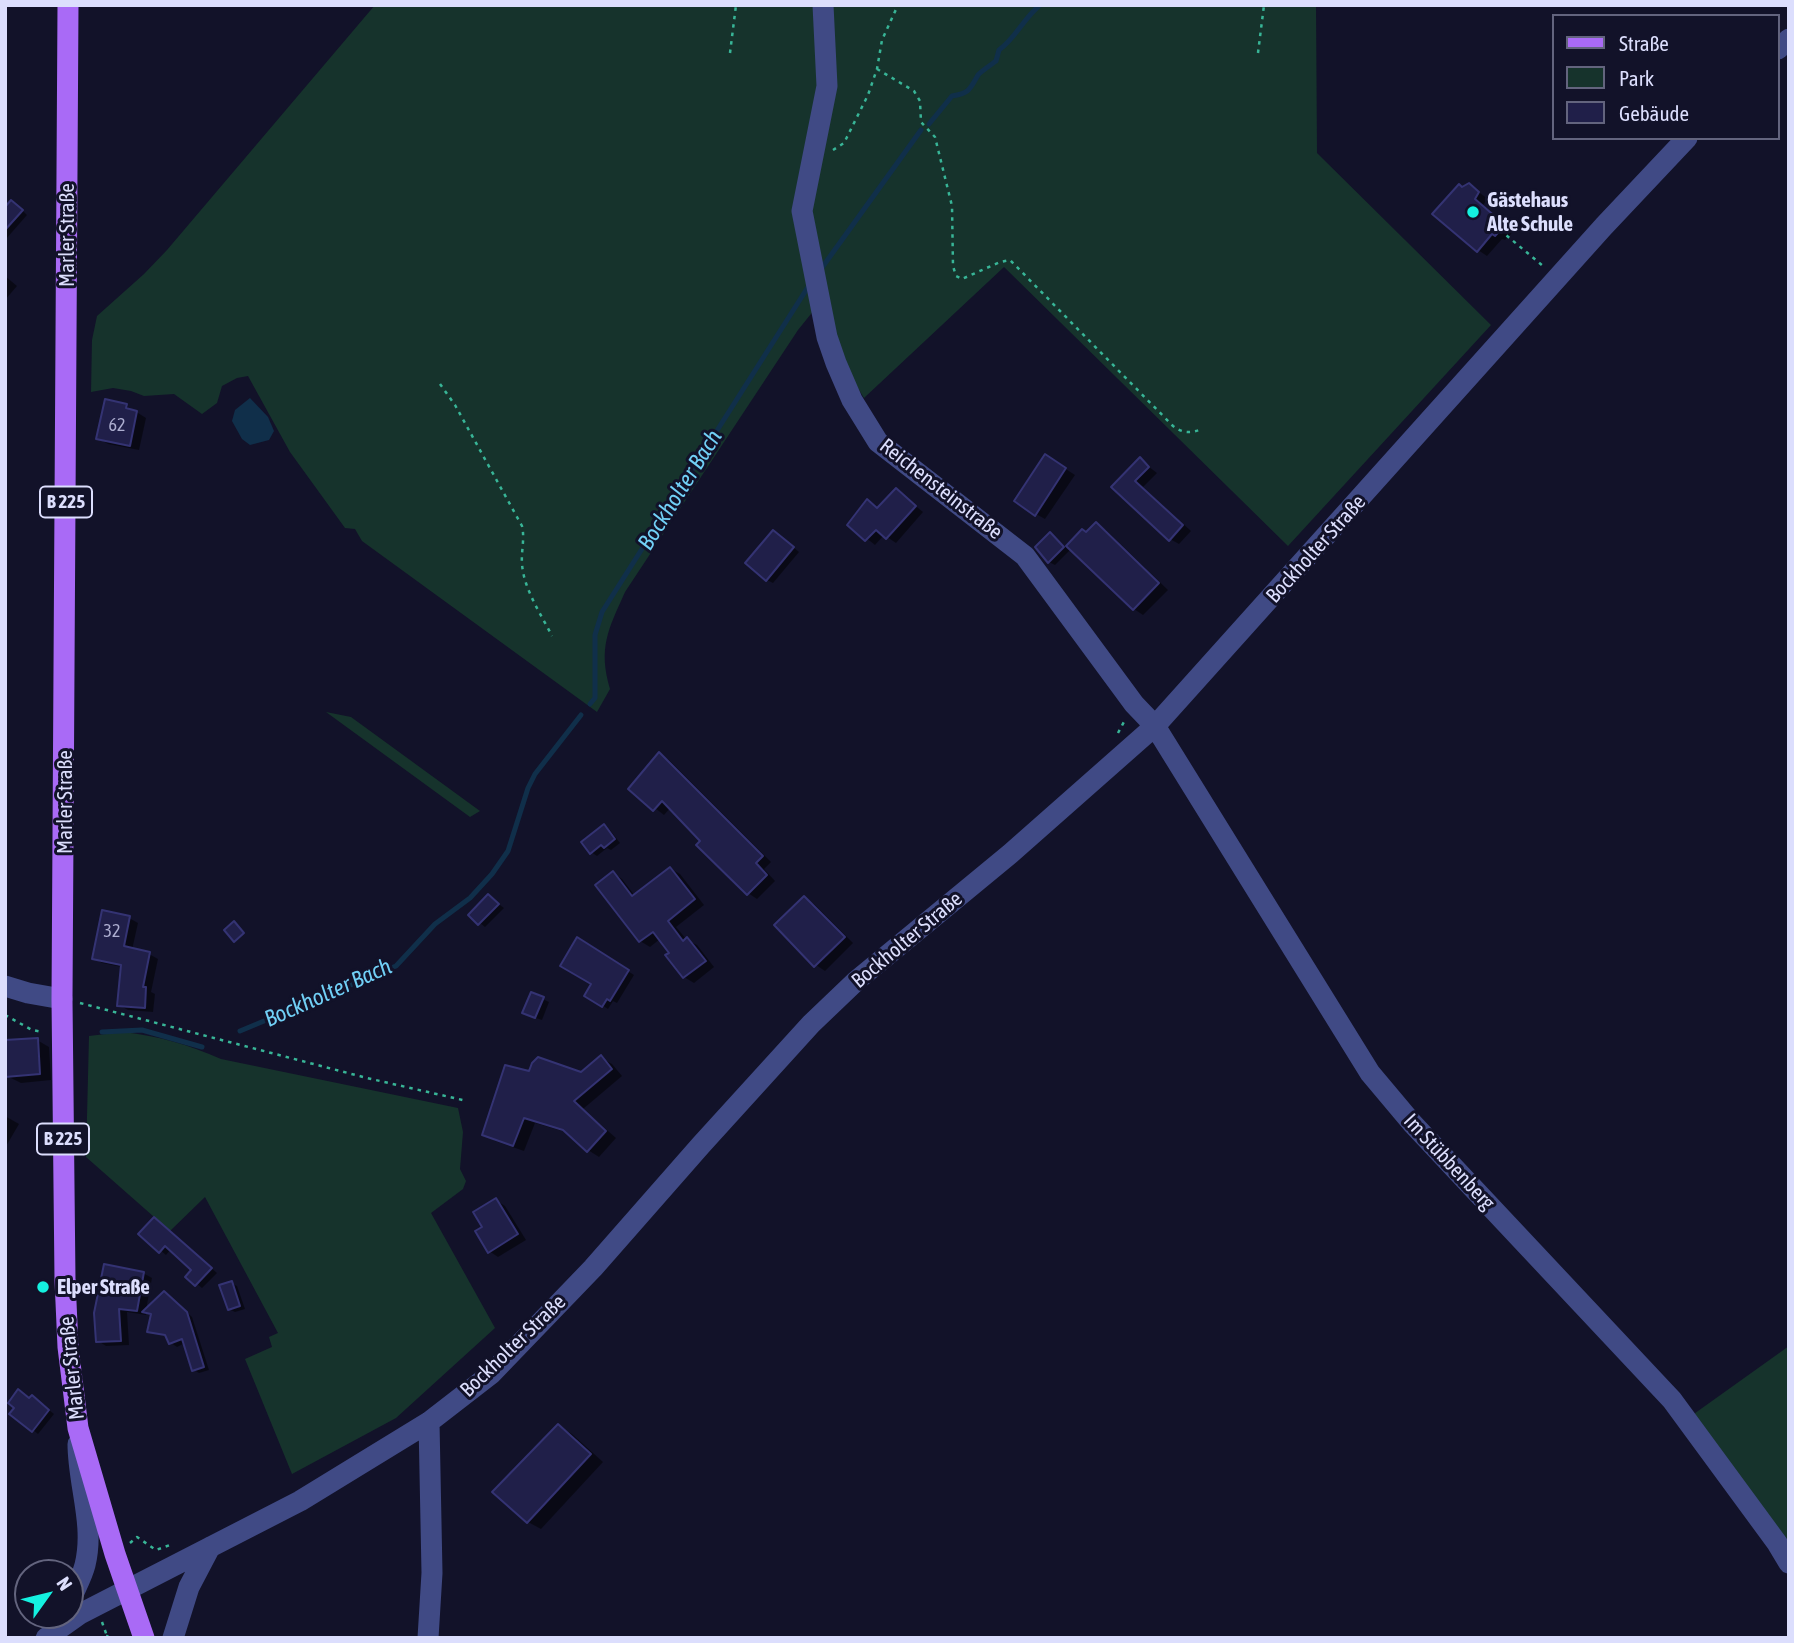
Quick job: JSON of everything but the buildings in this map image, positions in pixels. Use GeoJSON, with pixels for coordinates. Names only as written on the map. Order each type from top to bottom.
{"type":"FeatureCollection","features":[{"type":"Feature","properties":{"kind":"main road","name":"Marler Straße"},"geometry":{"type":"LineString","coordinates":[[68,5],[62,999],[65,1280],[68,1347],[78,1428],[127,1590]]}},
{"type":"Feature","properties":{"kind":"main road","name":"B 225"},"geometry":{"type":"LineString","coordinates":[[127,1590],[144,1638]]}},
{"type":"Feature","properties":{"kind":"street","name":"Reichensteinstraße"},"geometry":{"type":"LineString","coordinates":[[823,5],[827,86],[802,211],[827,337],[841,376],[864,422],[878,442],[1025,556],[1134,704],[1155,726]]}},
{"type":"Feature","properties":{"kind":"street","name":"Bockholter Straße"},"geometry":{"type":"LineString","coordinates":[[45,1638],[80,1614],[300,1501],[429,1422],[491,1374],[593,1268],[811,1024],[856,981],[1010,854],[1155,726],[1604,226],[1685,140]]}},
{"type":"Feature","properties":{"kind":"street","name":"Im Stübbenberg"},"geometry":{"type":"LineString","coordinates":[[1155,726],[1370,1073],[1412,1123],[1672,1400],[1789,1563]]}},
{"type":"Feature","properties":{"kind":"street"},"geometry":{"type":"LineString","coordinates":[[5,986],[62,999]]}},
{"type":"Feature","properties":{"kind":"street"},"geometry":{"type":"LineString","coordinates":[[428,1638],[432,1573],[429,1422]]}},
{"type":"Feature","properties":{"kind":"street"},"geometry":{"type":"LineString","coordinates":[[78,1428],[78,1462],[88,1520],[84,1566]]}},
{"type":"Feature","properties":{"kind":"street"},"geometry":{"type":"LineString","coordinates":[[173,1638],[189,1587],[210,1547]]}},
{"type":"Feature","properties":{"kind":"path"},"geometry":{"type":"LineString","coordinates":[[730,53],[736,5]]}},
{"type":"Feature","properties":{"kind":"path"},"geometry":{"type":"LineString","coordinates":[[810,165],[844,143],[869,95],[882,40],[898,5]]}},
{"type":"Feature","properties":{"kind":"path"},"geometry":{"type":"LineString","coordinates":[[1258,53],[1264,5]]}},
{"type":"Feature","properties":{"kind":"path"},"geometry":{"type":"LineString","coordinates":[[877,69],[914,91],[920,101],[921,122],[934,137],[953,206],[953,266],[956,276],[962,279],[1010,260],[1172,426],[1190,433],[1203,429]]}},
{"type":"Feature","properties":{"kind":"path"},"geometry":{"type":"LineString","coordinates":[[1500,230],[1548,271]]}},
{"type":"Feature","properties":{"kind":"path"},"geometry":{"type":"LineString","coordinates":[[440,384],[455,405],[522,526],[524,576],[552,636]]}},
{"type":"Feature","properties":{"kind":"path"},"geometry":{"type":"LineString","coordinates":[[1114,740],[1134,704]]}},
{"type":"Feature","properties":{"kind":"path"},"geometry":{"type":"LineString","coordinates":[[62,999],[367,1078],[467,1101]]}},
{"type":"Feature","properties":{"kind":"path"},"geometry":{"type":"LineString","coordinates":[[5,1014],[32,1030],[63,1033]]}},
{"type":"Feature","properties":{"kind":"path"},"geometry":{"type":"LineString","coordinates":[[137,1537],[156,1550],[173,1544]]}},
{"type":"Feature","properties":{"kind":"path"},"geometry":{"type":"LineString","coordinates":[[98,1638],[110,1638]]}},
{"type":"Feature","properties":{"kind":"green space"},"geometry":{"type":"Polygon","coordinates":[[[375,5],[1316,5],[1317,153],[1491,325],[1288,546],[1004,267],[864,398],[844,365],[823,299],[798,330],[625,592],[614,617],[605,650],[610,689],[597,712],[362,541],[355,529],[345,528],[290,452],[248,376],[222,386],[217,403],[202,414],[174,394],[144,396],[113,388],[91,392],[92,340],[97,316],[167,250],[375,5]]]}},
{"type":"Feature","properties":{"kind":"green space"},"geometry":{"type":"Polygon","coordinates":[[[326,712],[351,717],[480,811],[470,817],[326,712]]]}},
{"type":"Feature","properties":{"kind":"green space"},"geometry":{"type":"Polygon","coordinates":[[[123,1032],[174,1042],[221,1059],[458,1108],[463,1132],[460,1169],[466,1181],[463,1189],[431,1213],[495,1328],[396,1418],[292,1474],[245,1359],[272,1347],[269,1337],[278,1333],[205,1197],[170,1231],[86,1157],[89,1036],[123,1032]]]}},
{"type":"Feature","properties":{"kind":"green space"},"geometry":{"type":"Polygon","coordinates":[[[1789,1346],[1789,1547],[1691,1416],[1789,1346]]]}},
{"type":"Feature","properties":{"kind":"water"},"geometry":{"type":"Polygon","coordinates":[[[250,398],[268,417],[274,431],[269,440],[250,445],[242,439],[232,421],[235,410],[250,398]]]}},
{"type":"Feature","properties":{"kind":"waterway","name":"Bockholter Bach"},"geometry":{"type":"LineString","coordinates":[[929,124],[952,96],[969,90],[979,74],[996,61],[999,50],[1040,5]]}},
{"type":"Feature","properties":{"kind":"waterway","name":"Bockholter Bach"},"geometry":{"type":"LineString","coordinates":[[821,269],[921,130]]}},
{"type":"Feature","properties":{"kind":"waterway","name":"Bockholter Bach"},"geometry":{"type":"LineString","coordinates":[[590,704],[595,698],[595,635],[602,612],[808,287]]}},
{"type":"Feature","properties":{"kind":"waterway","name":"Bockholter Bach"},"geometry":{"type":"LineString","coordinates":[[240,1031],[396,966],[435,924],[470,898],[508,851],[535,774],[581,715]]}},
{"type":"Feature","properties":{"kind":"waterway","name":"Bockholter Bach"},"geometry":{"type":"LineString","coordinates":[[102,1032],[142,1030],[202,1047]]}},
{"type":"Feature","properties":{"kind":"place","name":"Gästehaus Alte Schule"},"geometry":{"type":"Point","coordinates":[1473,212]}},
{"type":"Feature","properties":{"kind":"place","name":"Elper Straße"},"geometry":{"type":"Point","coordinates":[43,1287]}}]}
